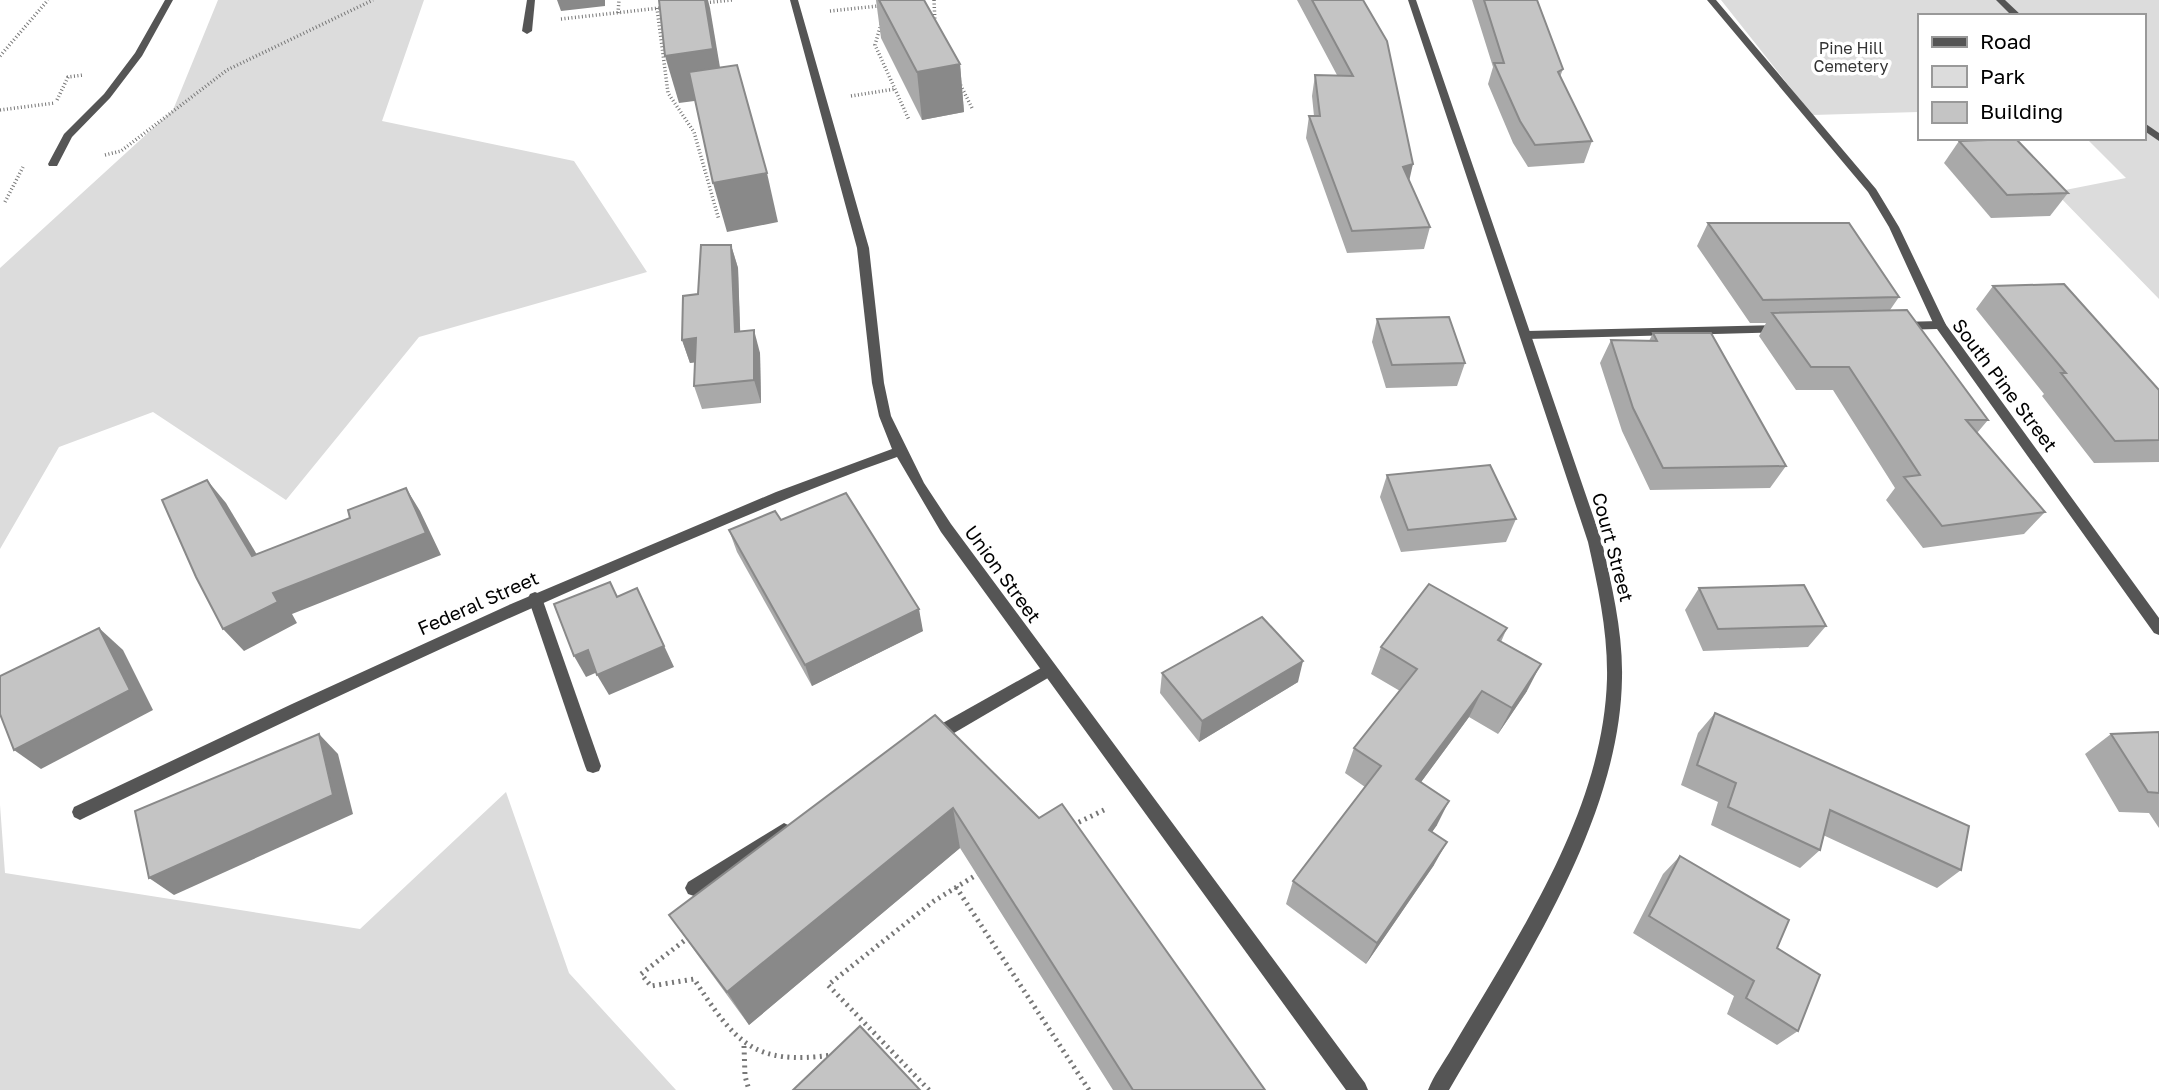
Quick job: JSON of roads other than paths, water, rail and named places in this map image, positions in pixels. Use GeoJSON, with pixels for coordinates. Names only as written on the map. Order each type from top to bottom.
{"type":"FeatureCollection","features":[{"type":"Feature","properties":{"kind":"street"},"geometry":{"type":"LineString","coordinates":[[53,164],[68,136],[120,80],[139,54],[169,0]]}},
{"type":"Feature","properties":{"kind":"street"},"geometry":{"type":"LineString","coordinates":[[528,27],[531,0]]}},
{"type":"Feature","properties":{"kind":"street","name":"Union Street"},"geometry":{"type":"LineString","coordinates":[[794,0],[863,248],[878,383],[885,416],[900,451],[939,517],[1048,670],[1358,1090]]}},
{"type":"Feature","properties":{"kind":"street","name":"Court Street"},"geometry":{"type":"LineString","coordinates":[[1412,0],[1595,542],[1611,613],[1614,698],[1604,757],[1582,823],[1536,918],[1438,1090]]}},
{"type":"Feature","properties":{"kind":"street"},"geometry":{"type":"LineString","coordinates":[[1711,0],[1872,191],[1894,227],[1940,325]]}},
{"type":"Feature","properties":{"kind":"street"},"geometry":{"type":"LineString","coordinates":[[2000,0],[2016,14]]}},
{"type":"Feature","properties":{"kind":"street"},"geometry":{"type":"LineString","coordinates":[[2145,127],[2159,138]]}},
{"type":"Feature","properties":{"kind":"street","name":"South Pine Street"},"geometry":{"type":"LineString","coordinates":[[1885,326],[1940,325],[2159,629]]}},
{"type":"Feature","properties":{"kind":"street"},"geometry":{"type":"LineString","coordinates":[[1527,335],[1789,329]]}},
{"type":"Feature","properties":{"kind":"street","name":"Federal Street"},"geometry":{"type":"LineString","coordinates":[[80,811],[535,598],[809,484],[900,451]]}},
{"type":"Feature","properties":{"kind":"street"},"geometry":{"type":"LineString","coordinates":[[535,598],[593,766]]}},
{"type":"Feature","properties":{"kind":"street"},"geometry":{"type":"LineString","coordinates":[[921,744],[1048,670]]}},
{"type":"Feature","properties":{"kind":"street"},"geometry":{"type":"LineString","coordinates":[[694,888],[796,823]]}},
{"type":"Feature","properties":{"kind":"park label","name":"Pine Hill Cemetery"},"geometry":{"type":"Point","coordinates":[1851,57]}}]}
